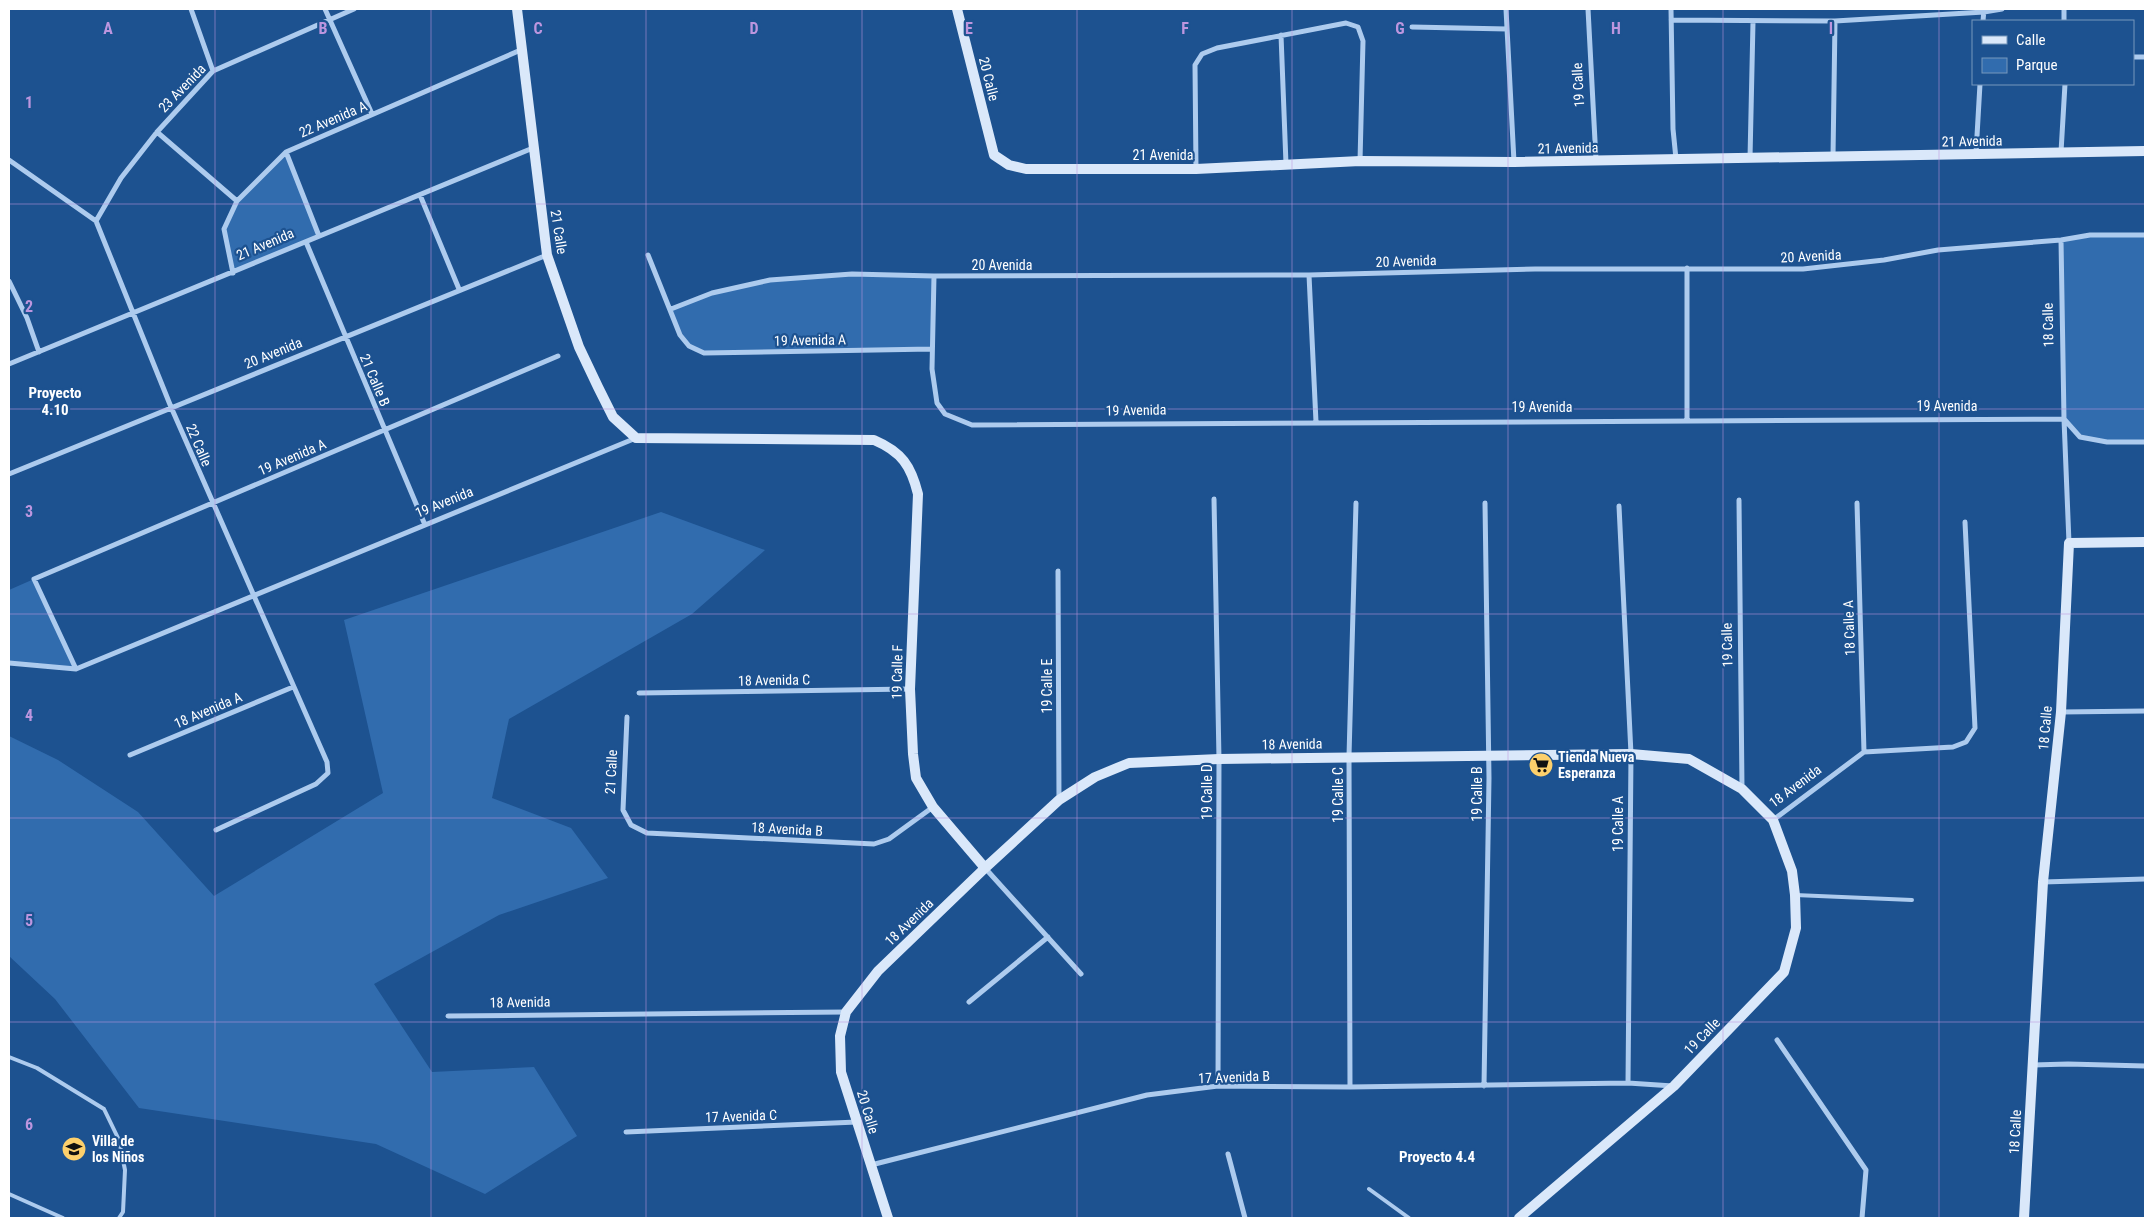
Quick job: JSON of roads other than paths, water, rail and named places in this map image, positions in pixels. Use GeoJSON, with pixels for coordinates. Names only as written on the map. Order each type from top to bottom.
{"type":"FeatureCollection","features":[{"type":"Feature","properties":{"kind":"street"},"geometry":{"type":"LineString","coordinates":[[191,9],[213,71]]}},
{"type":"Feature","properties":{"kind":"street"},"geometry":{"type":"LineString","coordinates":[[325,9],[372,114]]}},
{"type":"Feature","properties":{"kind":"street","name":"23 Avenida"},"geometry":{"type":"LineString","coordinates":[[96,220],[121,178],[157,132],[213,71],[354,9]]}},
{"type":"Feature","properties":{"kind":"street","name":"21 Calle"},"geometry":{"type":"LineString","coordinates":[[516,9],[523,49],[533,148],[547,255],[580,347],[598,387],[614,417],[636,438]]}},
{"type":"Feature","properties":{"kind":"street","name":"20 Calle"},"geometry":{"type":"LineString","coordinates":[[957,9],[994,155]]}},
{"type":"Feature","properties":{"kind":"street"},"geometry":{"type":"LineString","coordinates":[[1506,9],[1514,162]]}},
{"type":"Feature","properties":{"kind":"street","name":"19 Calle"},"geometry":{"type":"LineString","coordinates":[[1588,9],[1596,161]]}},
{"type":"Feature","properties":{"kind":"street"},"geometry":{"type":"LineString","coordinates":[[1671,9],[1673,129],[1676,159]]}},
{"type":"Feature","properties":{"kind":"street"},"geometry":{"type":"LineString","coordinates":[[1672,20],[1753,22],[1835,21],[2002,9]]}},
{"type":"Feature","properties":{"kind":"street"},"geometry":{"type":"LineString","coordinates":[[1833,157],[1835,21]]}},
{"type":"Feature","properties":{"kind":"street"},"geometry":{"type":"LineString","coordinates":[[1750,158],[1753,22]]}},
{"type":"Feature","properties":{"kind":"street"},"geometry":{"type":"LineString","coordinates":[[1196,169],[1195,65],[1202,54],[1217,48],[1346,23],[1358,27],[1363,41],[1360,162]]}},
{"type":"Feature","properties":{"kind":"street"},"geometry":{"type":"LineString","coordinates":[[1412,27],[1507,29]]}},
{"type":"Feature","properties":{"kind":"street"},"geometry":{"type":"LineString","coordinates":[[1281,35],[1286,165]]}},
{"type":"Feature","properties":{"kind":"street","name":"22 Avenida A"},"geometry":{"type":"LineString","coordinates":[[233,273],[224,229],[237,201],[286,152],[523,49]]}},
{"type":"Feature","properties":{"kind":"street"},"geometry":{"type":"LineString","coordinates":[[1976,154],[1980,85]]}},
{"type":"Feature","properties":{"kind":"street"},"geometry":{"type":"LineString","coordinates":[[2061,153],[2065,85]]}},
{"type":"Feature","properties":{"kind":"street"},"geometry":{"type":"LineString","coordinates":[[157,132],[237,201]]}},
{"type":"Feature","properties":{"kind":"street","name":"21 Avenida"},"geometry":{"type":"LineString","coordinates":[[9,364],[533,148]]}},
{"type":"Feature","properties":{"kind":"street","name":"21 Avenida"},"geometry":{"type":"LineString","coordinates":[[994,155],[1009,165],[1026,169],[1196,169],[1360,162],[1596,161],[2145,151]]}},
{"type":"Feature","properties":{"kind":"street"},"geometry":{"type":"LineString","coordinates":[[286,152],[319,236]]}},
{"type":"Feature","properties":{"kind":"street"},"geometry":{"type":"LineString","coordinates":[[9,160],[96,220]]}},
{"type":"Feature","properties":{"kind":"street"},"geometry":{"type":"LineString","coordinates":[[420,195],[459,290]]}},
{"type":"Feature","properties":{"kind":"street","name":"22 Calle"},"geometry":{"type":"LineString","coordinates":[[96,220],[171,407],[212,503],[255,595],[326,762],[328,773],[316,784],[216,830]]}},
{"type":"Feature","properties":{"kind":"street","name":"20 Avenida"},"geometry":{"type":"LineString","coordinates":[[671,309],[712,293],[770,280],[852,274],[934,276],[1309,275],[1535,269],[1803,269],[1884,260],[1938,250],[2061,240],[2090,235],[2145,236]]}},
{"type":"Feature","properties":{"kind":"street","name":"18 Calle"},"geometry":{"type":"LineString","coordinates":[[2024,1218],[2043,882],[2061,712],[2069,543],[2064,419],[2061,240]]}},
{"type":"Feature","properties":{"kind":"street","name":"21 Calle B"},"geometry":{"type":"LineString","coordinates":[[306,242],[344,337],[425,525]]}},
{"type":"Feature","properties":{"kind":"street","name":"20 Avenida"},"geometry":{"type":"LineString","coordinates":[[9,474],[547,255]]}},
{"type":"Feature","properties":{"kind":"street"},"geometry":{"type":"LineString","coordinates":[[648,255],[671,309]]}},
{"type":"Feature","properties":{"kind":"street"},"geometry":{"type":"LineString","coordinates":[[1687,268],[1687,420]]}},
{"type":"Feature","properties":{"kind":"street"},"geometry":{"type":"LineString","coordinates":[[1309,275],[1316,422]]}},
{"type":"Feature","properties":{"kind":"street"},"geometry":{"type":"LineString","coordinates":[[932,349],[934,276]]}},
{"type":"Feature","properties":{"kind":"street"},"geometry":{"type":"LineString","coordinates":[[9,281],[27,318],[39,352]]}},
{"type":"Feature","properties":{"kind":"street","name":"19 Avenida A"},"geometry":{"type":"LineString","coordinates":[[671,309],[680,335],[689,346],[704,353],[932,349]]}},
{"type":"Feature","properties":{"kind":"street","name":"19 Avenida"},"geometry":{"type":"LineString","coordinates":[[932,349],[932,369],[937,403],[946,414],[972,425],[2064,419]]}},
{"type":"Feature","properties":{"kind":"street","name":"19 Avenida A"},"geometry":{"type":"LineString","coordinates":[[76,669],[34,579],[558,356]]}},
{"type":"Feature","properties":{"kind":"street"},"geometry":{"type":"LineString","coordinates":[[2064,419],[2080,438],[2107,442],[2145,442]]}},
{"type":"Feature","properties":{"kind":"street","name":"19 Avenida"},"geometry":{"type":"LineString","coordinates":[[9,663],[76,669],[636,438],[874,440],[901,456]]}},
{"type":"Feature","properties":{"kind":"street","name":"19 Calle F"},"geometry":{"type":"LineString","coordinates":[[901,456],[913,477],[918,494],[910,689],[916,778],[933,808],[986,868]]}},
{"type":"Feature","properties":{"kind":"street","name":"19 Calle D"},"geometry":{"type":"LineString","coordinates":[[1214,499],[1219,758],[1218,1086]]}},
{"type":"Feature","properties":{"kind":"street","name":"19 Calle"},"geometry":{"type":"LineString","coordinates":[[1739,500],[1742,789]]}},
{"type":"Feature","properties":{"kind":"street","name":"19 Calle C"},"geometry":{"type":"LineString","coordinates":[[1350,1087],[1349,756],[1356,503]]}},
{"type":"Feature","properties":{"kind":"street","name":"19 Calle B"},"geometry":{"type":"LineString","coordinates":[[1484,1086],[1488,756],[1485,503]]}},
{"type":"Feature","properties":{"kind":"street","name":"18 Calle A"},"geometry":{"type":"LineString","coordinates":[[1857,503],[1864,752]]}},
{"type":"Feature","properties":{"kind":"street","name":"19 Calle A"},"geometry":{"type":"LineString","coordinates":[[1619,506],[1631,754],[1628,1083]]}},
{"type":"Feature","properties":{"kind":"street"},"geometry":{"type":"LineString","coordinates":[[1864,752],[1953,747],[1966,742],[1975,728],[1965,522]]}},
{"type":"Feature","properties":{"kind":"street"},"geometry":{"type":"LineString","coordinates":[[2069,543],[2145,542]]}},
{"type":"Feature","properties":{"kind":"street","name":"19 Calle E"},"geometry":{"type":"LineString","coordinates":[[1058,571],[1059,800]]}},
{"type":"Feature","properties":{"kind":"street","name":"18 Avenida A"},"geometry":{"type":"LineString","coordinates":[[130,755],[293,686]]}},
{"type":"Feature","properties":{"kind":"street","name":"18 Avenida C"},"geometry":{"type":"LineString","coordinates":[[639,693],[910,689]]}},
{"type":"Feature","properties":{"kind":"street"},"geometry":{"type":"LineString","coordinates":[[2061,712],[2145,711]]}},
{"type":"Feature","properties":{"kind":"street","name":"21 Calle"},"geometry":{"type":"LineString","coordinates":[[627,717],[623,810],[632,825]]}},
{"type":"Feature","properties":{"kind":"street","name":"18 Avenida"},"geometry":{"type":"LineString","coordinates":[[448,1016],[846,1012],[878,971],[1059,800],[1095,777],[1129,763],[1219,758],[1349,756],[1631,754],[1689,759],[1742,789],[1773,820],[1864,752]]}},
{"type":"Feature","properties":{"kind":"street","name":"18 Avenida B"},"geometry":{"type":"LineString","coordinates":[[632,825],[647,833],[874,844],[889,839],[933,808]]}},
{"type":"Feature","properties":{"kind":"street","name":"19 Calle"},"geometry":{"type":"LineString","coordinates":[[1519,1218],[1674,1086],[1784,972],[1796,928],[1795,894],[1792,871],[1773,820]]}},
{"type":"Feature","properties":{"kind":"street"},"geometry":{"type":"LineString","coordinates":[[986,868],[1081,974]]}},
{"type":"Feature","properties":{"kind":"street"},"geometry":{"type":"LineString","coordinates":[[2043,882],[2145,879]]}},
{"type":"Feature","properties":{"kind":"street"},"geometry":{"type":"LineString","coordinates":[[969,1002],[1048,937]]}},
{"type":"Feature","properties":{"kind":"street","name":"20 Calle"},"geometry":{"type":"LineString","coordinates":[[846,1012],[840,1036],[842,1072],[888,1218]]}},
{"type":"Feature","properties":{"kind":"street"},"geometry":{"type":"LineString","coordinates":[[1776,1040],[1866,1170],[1862,1218]]}},
{"type":"Feature","properties":{"kind":"street"},"geometry":{"type":"LineString","coordinates":[[2033,1065],[2145,1066]]}},
{"type":"Feature","properties":{"kind":"street","name":"17 Avenida B"},"geometry":{"type":"LineString","coordinates":[[870,1165],[1147,1095],[1218,1086],[1350,1087],[1628,1083],[1674,1086]]}},
{"type":"Feature","properties":{"kind":"street","name":"17 Avenida C"},"geometry":{"type":"LineString","coordinates":[[626,1132],[857,1122]]}},
{"type":"Feature","properties":{"kind":"street"},"geometry":{"type":"LineString","coordinates":[[1228,1154],[1246,1218]]}},
{"type":"Feature","properties":{"kind":"lane"},"geometry":{"type":"LineString","coordinates":[[1795,894],[1912,900]]}},
{"type":"Feature","properties":{"kind":"lane"},"geometry":{"type":"LineString","coordinates":[[9,1057],[37,1068],[104,1109],[119,1140],[125,1170],[123,1212],[119,1218]]}},
{"type":"Feature","properties":{"kind":"lane"},"geometry":{"type":"LineString","coordinates":[[1370,1189],[1409,1218]]}},
{"type":"Feature","properties":{"kind":"lane"},"geometry":{"type":"LineString","coordinates":[[9,1194],[63,1218]]}},
{"type":"Feature","properties":{"kind":"place","name":"Tienda Nueva Esperanza"},"geometry":{"type":"Point","coordinates":[1541,765]}},
{"type":"Feature","properties":{"kind":"place","name":"Villa de los Niños"},"geometry":{"type":"Point","coordinates":[74,1149]}},
{"type":"Feature","properties":{"kind":"district","name":"Proyecto 4.10"},"geometry":{"type":"Point","coordinates":[55,402]}},
{"type":"Feature","properties":{"kind":"district","name":"Proyecto 4.4"},"geometry":{"type":"Point","coordinates":[1437,1157]}}]}
